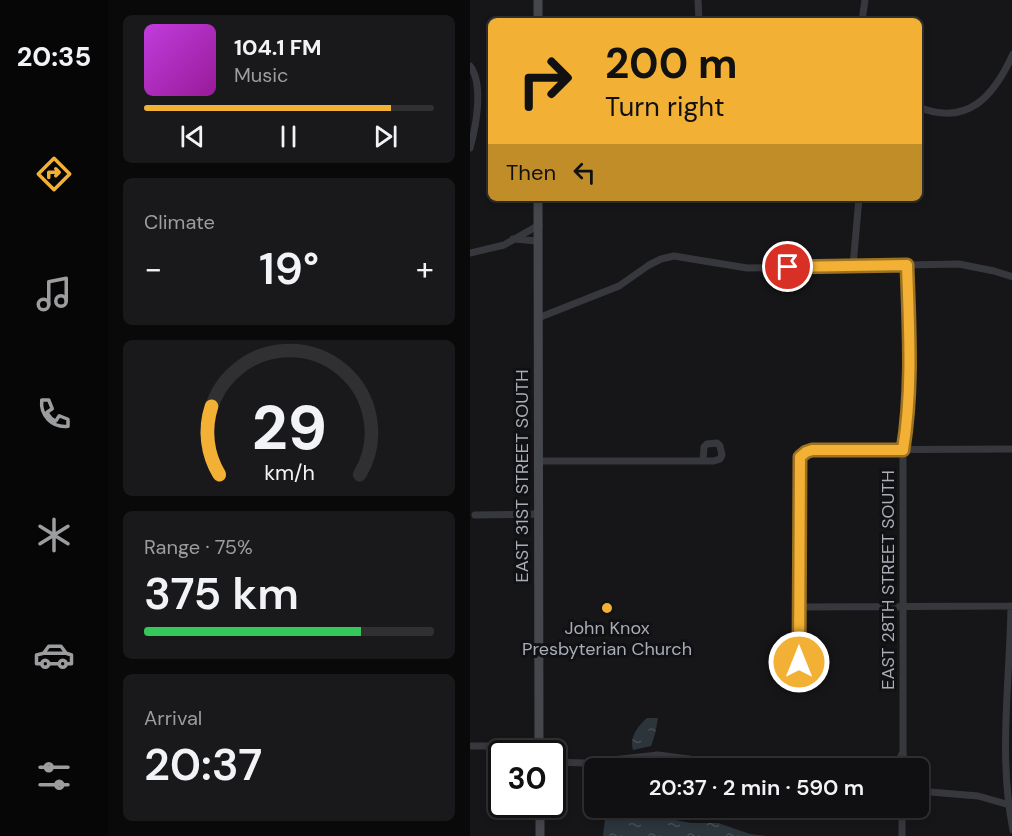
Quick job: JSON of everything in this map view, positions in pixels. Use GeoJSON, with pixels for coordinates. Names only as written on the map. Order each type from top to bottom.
{"type":"FeatureCollection","features":[{"type":"Feature","properties":{"kind":"main road"},"geometry":{"type":"LineString","coordinates":[[538,0],[538,18]]}},
{"type":"Feature","properties":{"kind":"main road","name":"EAST 31ST STREET SOUTH"},"geometry":{"type":"LineString","coordinates":[[538,201],[540,740]]}},
{"type":"Feature","properties":{"kind":"main road"},"geometry":{"type":"LineString","coordinates":[[540,818],[540,836]]}},
{"type":"Feature","properties":{"kind":"street"},"geometry":{"type":"LineString","coordinates":[[698,0],[699,18]]}},
{"type":"Feature","properties":{"kind":"street"},"geometry":{"type":"LineString","coordinates":[[862,18],[865,0]]}},
{"type":"Feature","properties":{"kind":"street"},"geometry":{"type":"LineString","coordinates":[[922,108],[946,112],[964,110],[974,106],[993,91],[1013,54]]}},
{"type":"Feature","properties":{"kind":"street"},"geometry":{"type":"LineString","coordinates":[[470,66],[475,77],[477,108],[476,125],[470,148]]}},
{"type":"Feature","properties":{"kind":"street"},"geometry":{"type":"LineString","coordinates":[[853,266],[858,201]]}},
{"type":"Feature","properties":{"kind":"street"},"geometry":{"type":"LineString","coordinates":[[470,254],[504,245],[539,225]]}},
{"type":"Feature","properties":{"kind":"street"},"geometry":{"type":"LineString","coordinates":[[513,239],[538,241]]}},
{"type":"Feature","properties":{"kind":"street"},"geometry":{"type":"LineString","coordinates":[[538,318],[619,286],[649,266],[674,256],[747,268],[959,264],[1013,277]]}},
{"type":"Feature","properties":{"kind":"street","name":"EAST 28TH STREET SOUTH"},"geometry":{"type":"LineString","coordinates":[[904,758],[903,450],[910,395],[907,265]]}},
{"type":"Feature","properties":{"kind":"street"},"geometry":{"type":"LineString","coordinates":[[799,680],[799,462],[803,453],[812,450],[1013,449]]}},
{"type":"Feature","properties":{"kind":"street"},"geometry":{"type":"LineString","coordinates":[[539,461],[703,461]]}},
{"type":"Feature","properties":{"kind":"street"},"geometry":{"type":"LineString","coordinates":[[475,515],[539,514]]}},
{"type":"Feature","properties":{"kind":"street"},"geometry":{"type":"LineString","coordinates":[[799,607],[1012,606],[1005,744],[1013,830]]}},
{"type":"Feature","properties":{"kind":"street"},"geometry":{"type":"LineString","coordinates":[[470,746],[488,747]]}},
{"type":"Feature","properties":{"kind":"street"},"geometry":{"type":"LineString","coordinates":[[900,758],[903,752]]}},
{"type":"Feature","properties":{"kind":"street"},"geometry":{"type":"LineString","coordinates":[[630,758],[658,755],[681,758]]}},
{"type":"Feature","properties":{"kind":"street"},"geometry":{"type":"LineString","coordinates":[[566,762],[584,763]]}},
{"type":"Feature","properties":{"kind":"street"},"geometry":{"type":"LineString","coordinates":[[929,792],[978,796],[1010,805]]}},
{"type":"Feature","properties":{"kind":"street"},"geometry":{"type":"LineString","coordinates":[[901,818],[902,836]]}},
{"type":"Feature","properties":{"kind":"water"},"geometry":{"type":"Polygon","coordinates":[[[647,718],[658,718],[651,746],[633,750],[633,736],[647,718]]]}},
{"type":"Feature","properties":{"kind":"water"},"geometry":{"type":"Polygon","coordinates":[[[664,818],[691,823],[718,823],[750,834],[767,836],[603,836],[605,819],[664,818]]]}},
{"type":"Feature","properties":{"kind":"place","name":"John Knox Presbyterian Church"},"geometry":{"type":"Point","coordinates":[607,608]}},
{"type":"Feature","properties":{"kind":"route"},"geometry":{"type":"LineString","coordinates":[[788,267],[907,265],[908,295],[910,395],[903,450],[812,450],[803,453],[800,457],[799,662]]}}]}
